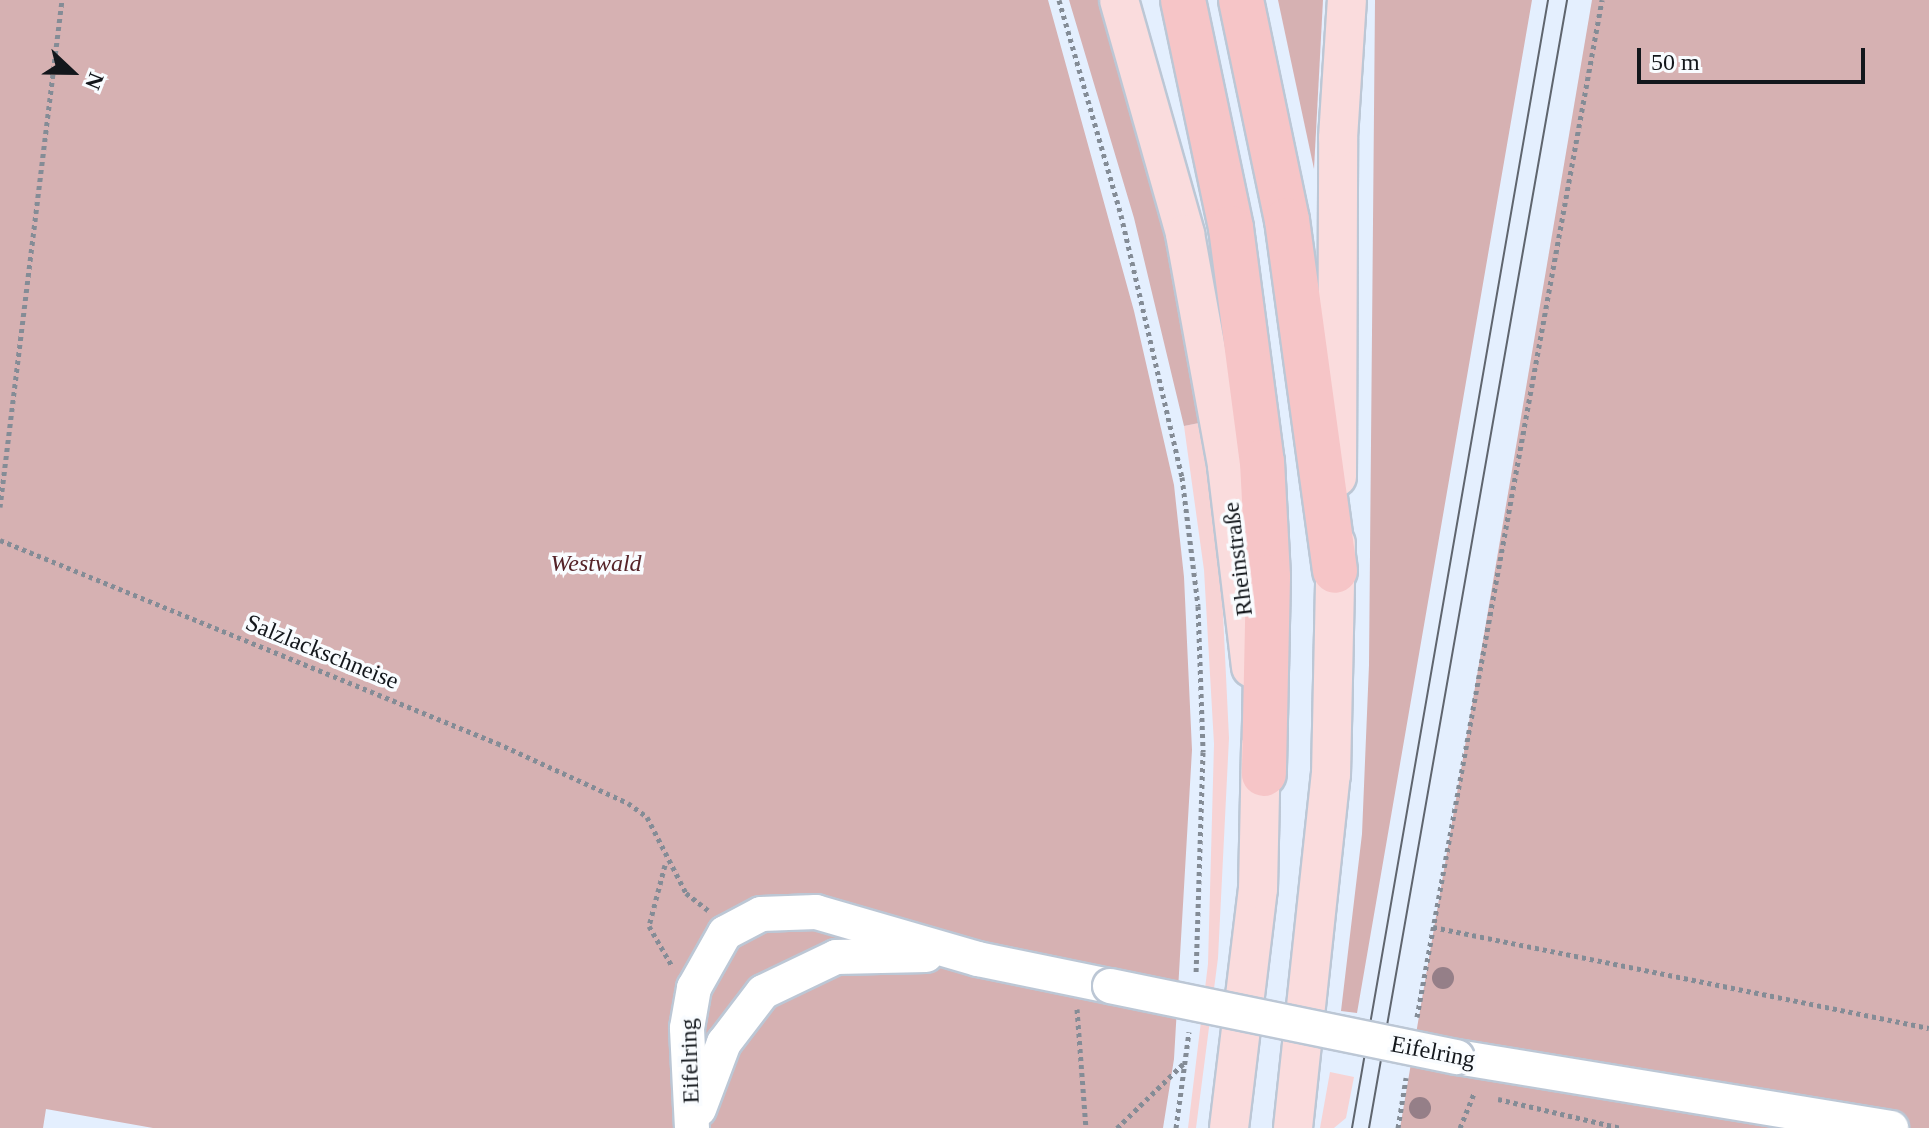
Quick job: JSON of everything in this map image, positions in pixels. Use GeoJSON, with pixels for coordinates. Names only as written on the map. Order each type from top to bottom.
{"type":"FeatureCollection","features":[{"type":"Feature","properties":{"kind":"highway"},"geometry":{"type":"LineString","coordinates":[[1183,0],[1231,228],[1262,462],[1268,577],[1264,774]]}},
{"type":"Feature","properties":{"kind":"highway"},"geometry":{"type":"LineString","coordinates":[[1241,0],[1282,190],[1335,571]]}},
{"type":"Feature","properties":{"kind":"main road","name":"Rheinstraße"},"geometry":{"type":"LineString","coordinates":[[1119,0],[1185,234],[1227,466],[1264,774],[1258,889],[1229,1128]]}},
{"type":"Feature","properties":{"kind":"main road"},"geometry":{"type":"LineString","coordinates":[[1293,1128],[1331,775],[1338,138],[1347,0]]}},
{"type":"Feature","properties":{"kind":"main road","name":"Eifelring"},"geometry":{"type":"LineString","coordinates":[[694,1128],[689,1006],[706,958],[734,927],[761,914],[816,912],[978,959],[1457,1057],[1891,1128]]}},
{"type":"Feature","properties":{"kind":"main road","name":"Eifelring"},"geometry":{"type":"LineString","coordinates":[[694,1128],[714,1063],[763,992],[836,957],[978,959]]}},
{"type":"Feature","properties":{"kind":"path"},"geometry":{"type":"LineString","coordinates":[[0,507],[62,0]]}},
{"type":"Feature","properties":{"kind":"path"},"geometry":{"type":"LineString","coordinates":[[1059,0],[1121,215],[1184,491],[1198,606],[1203,752],[1194,989]]}},
{"type":"Feature","properties":{"kind":"path"},"geometry":{"type":"LineString","coordinates":[[1414,1035],[1602,0]]}},
{"type":"Feature","properties":{"kind":"path","name":"Salzlackschneise"},"geometry":{"type":"LineString","coordinates":[[0,540],[497,743],[628,803],[647,817],[666,864]]}},
{"type":"Feature","properties":{"kind":"path"},"geometry":{"type":"LineString","coordinates":[[666,864],[686,893],[734,927]]}},
{"type":"Feature","properties":{"kind":"path"},"geometry":{"type":"LineString","coordinates":[[666,864],[649,926],[689,1006]]}},
{"type":"Feature","properties":{"kind":"path"},"geometry":{"type":"LineString","coordinates":[[1433,927],[1929,1028]]}},
{"type":"Feature","properties":{"kind":"path"},"geometry":{"type":"LineString","coordinates":[[1057,975],[1077,1008],[1086,1128]]}},
{"type":"Feature","properties":{"kind":"path"},"geometry":{"type":"LineString","coordinates":[[1176,1128],[1191,1018]]}},
{"type":"Feature","properties":{"kind":"path"},"geometry":{"type":"LineString","coordinates":[[1117,1128],[1186,1062]]}},
{"type":"Feature","properties":{"kind":"path"},"geometry":{"type":"LineString","coordinates":[[1398,1128],[1408,1066]]}},
{"type":"Feature","properties":{"kind":"path"},"geometry":{"type":"LineString","coordinates":[[1460,1128],[1474,1093],[1621,1128]]}},
{"type":"Feature","properties":{"kind":"shaded area"},"geometry":{"type":"Polygon","coordinates":[[[1204,422],[1220,552],[1229,738],[1218,958],[1196,1128],[1188,1128],[1208,964],[1214,744],[1204,570],[1184,426],[1204,422]]]}},
{"type":"Feature","properties":{"kind":"shaded area"},"geometry":{"type":"Polygon","coordinates":[[[1330,1072],[1354,1077],[1346,1118],[1334,1128],[1320,1128],[1330,1072]]]}},
{"type":"Feature","properties":{"kind":"green space","name":"Westwald"},"geometry":{"type":"Polygon","coordinates":[[[0,0],[1048,0],[1134,311],[1174,485],[1184,577],[1192,750],[1174,1059],[1163,1128],[153,1128],[46,1109],[43,1128],[0,1128],[0,0]]]}},
{"type":"Feature","properties":{"kind":"green space"},"geometry":{"type":"Polygon","coordinates":[[[1069,0],[1102,0],[1171,250],[1204,422],[1184,426],[1134,218],[1069,0]]]}},
{"type":"Feature","properties":{"kind":"green space"},"geometry":{"type":"Polygon","coordinates":[[[1278,0],[1323,0],[1314,169],[1278,0]]]}},
{"type":"Feature","properties":{"kind":"green space"},"geometry":{"type":"Polygon","coordinates":[[[1375,0],[1532,0],[1357,1013],[1341,1011],[1362,834],[1369,665],[1375,0]]]}},
{"type":"Feature","properties":{"kind":"green space"},"geometry":{"type":"Polygon","coordinates":[[[1592,0],[1929,0],[1929,1128],[1400,1128],[1592,0]]]}},
{"type":"Feature","properties":{"kind":"tram line"},"geometry":{"type":"LineString","coordinates":[[1352,1128],[1548,0]]}},
{"type":"Feature","properties":{"kind":"tram line"},"geometry":{"type":"LineString","coordinates":[[1369,1128],[1567,0]]}}]}
